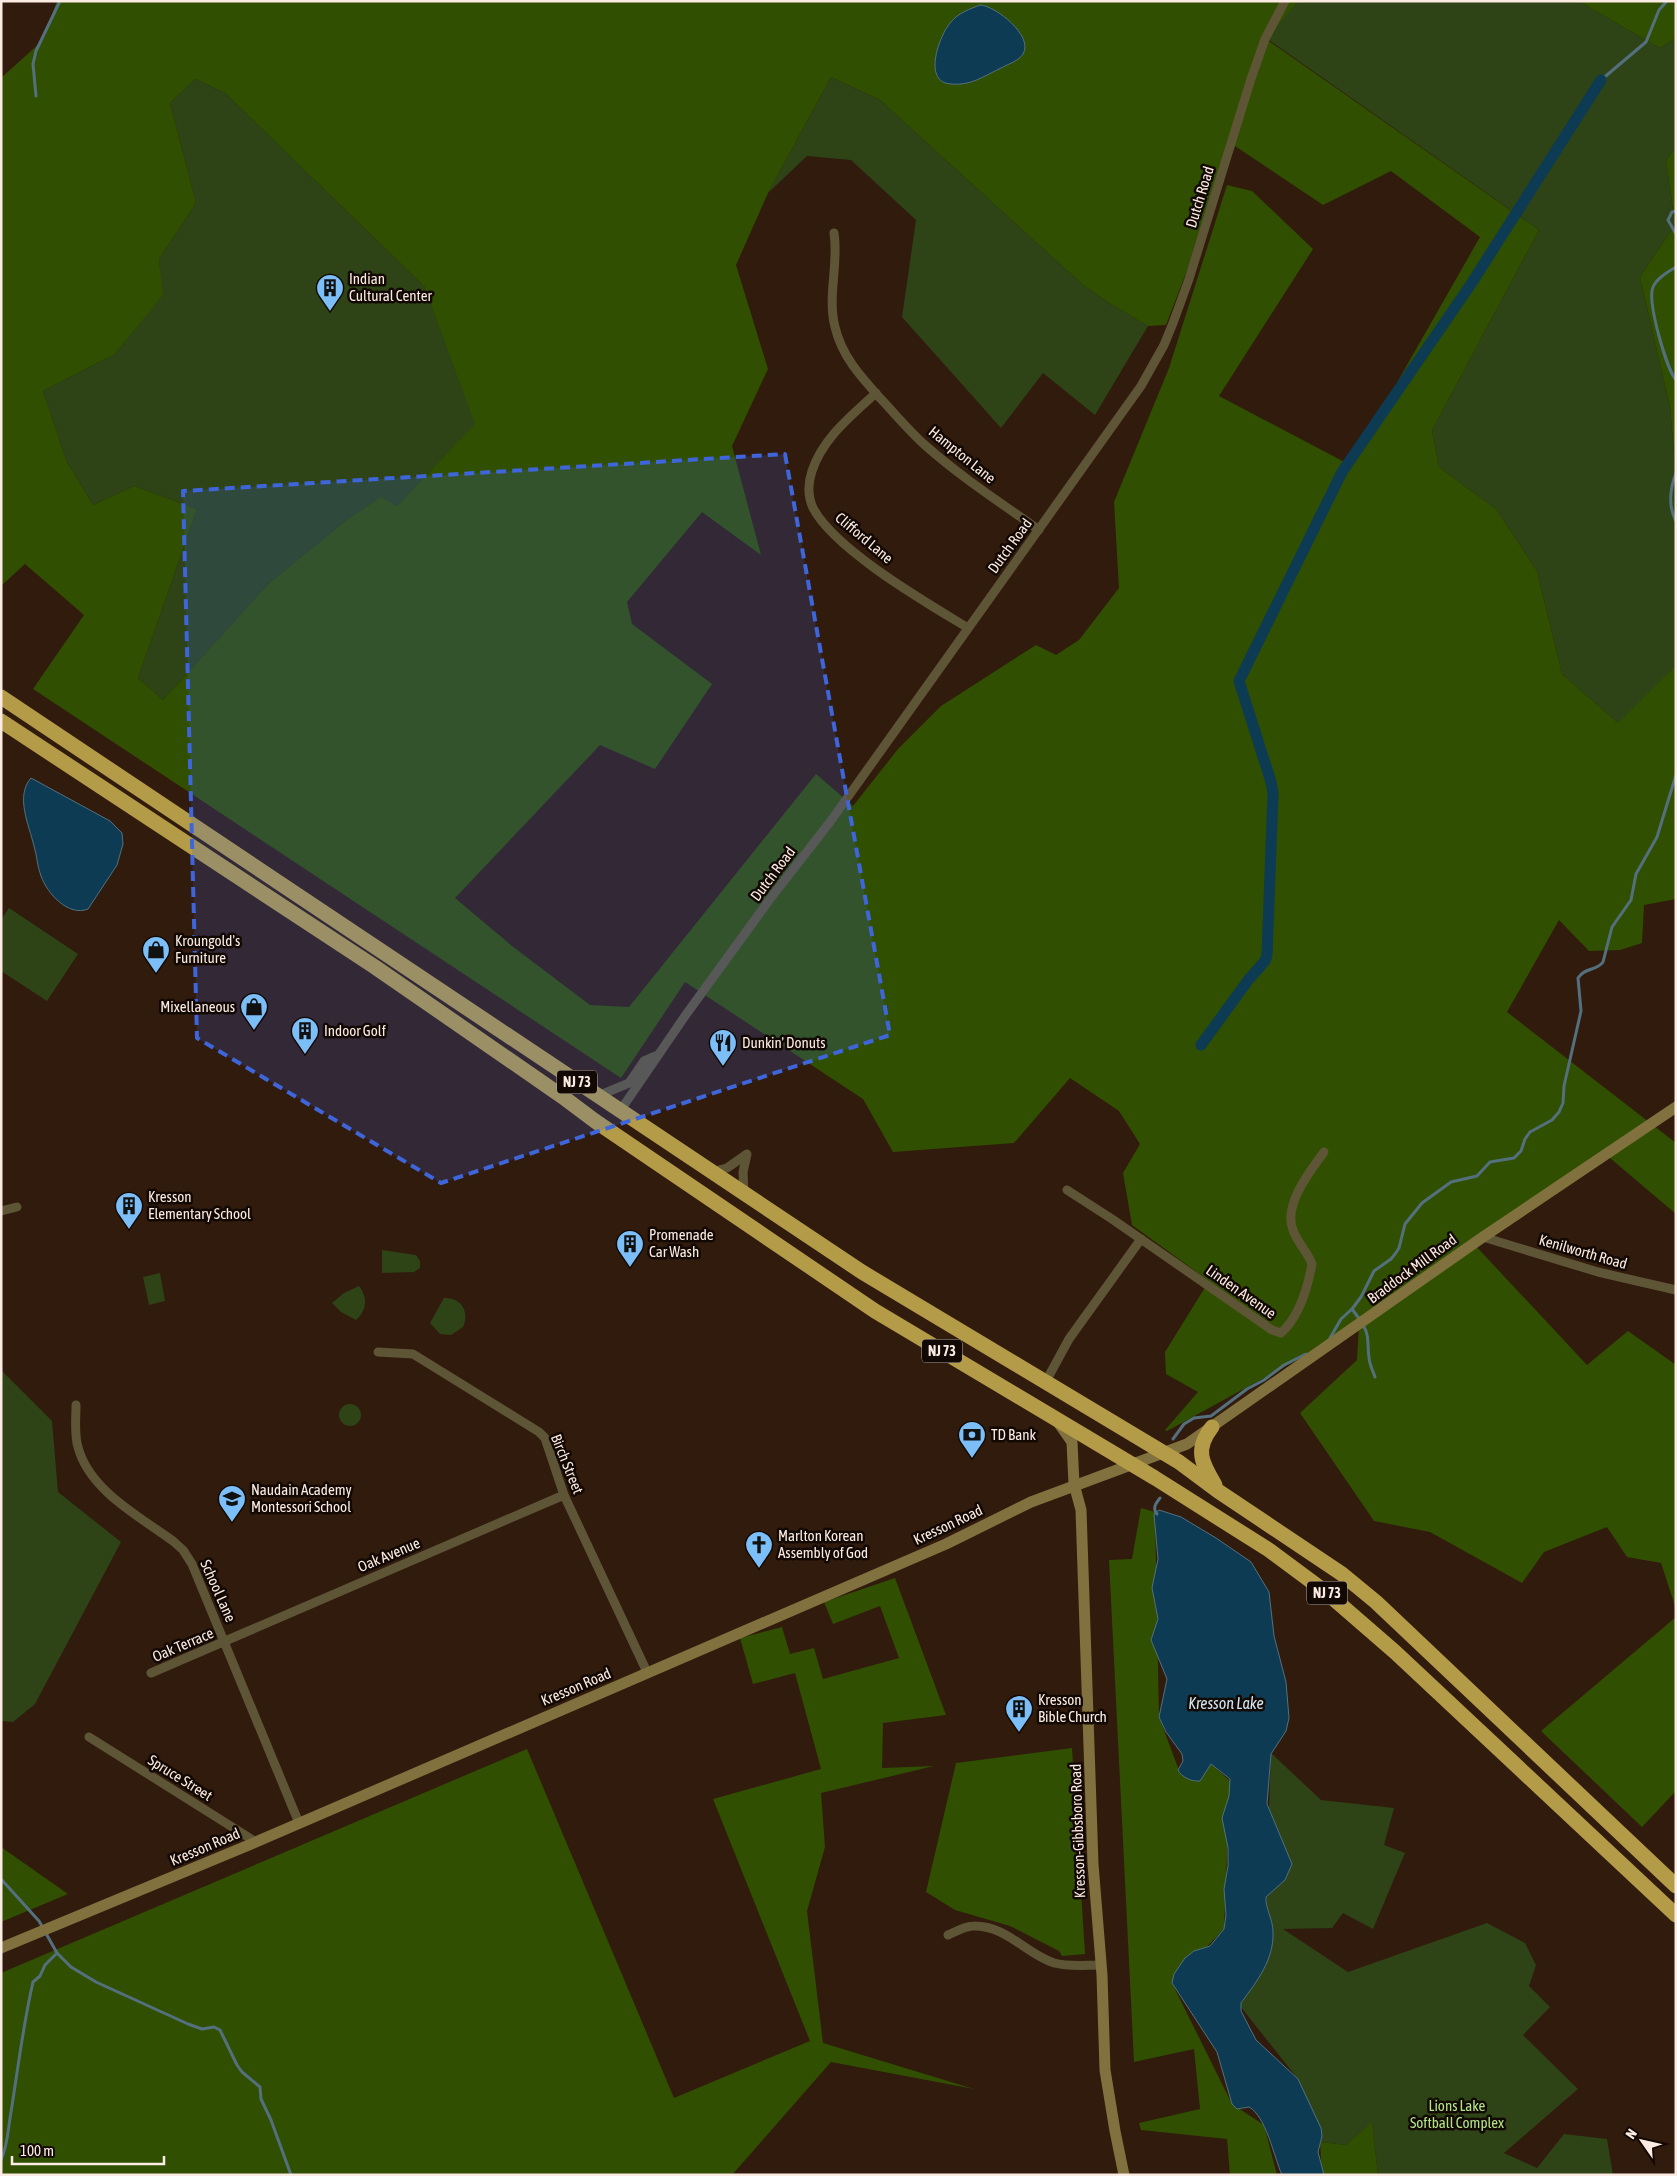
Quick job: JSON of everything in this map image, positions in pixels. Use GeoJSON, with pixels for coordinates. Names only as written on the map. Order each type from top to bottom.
{"type":"FeatureCollection","features":[{"type":"Feature","properties":{"kind":"highway","name":"NJ 73"},"geometry":{"type":"LineString","coordinates":[[1,697],[311,902],[862,1272],[1163,1452],[1342,1574],[1376,1602],[1676,1886]]}},
{"type":"Feature","properties":{"kind":"highway","name":"NJ 73"},"geometry":{"type":"LineString","coordinates":[[1,721],[375,966],[609,1130],[875,1310],[1269,1550],[1327,1593],[1395,1652],[1676,1915]]}},
{"type":"Feature","properties":{"kind":"highway"},"geometry":{"type":"LineString","coordinates":[[563,1097],[578,1097],[602,1113],[614,1114],[620,1111]]}},
{"type":"Feature","properties":{"kind":"highway"},"geometry":{"type":"LineString","coordinates":[[1212,1427],[1202,1443],[1202,1455],[1204,1466],[1218,1491]]}},
{"type":"Feature","properties":{"kind":"main road","name":"Braddock Mill Road"},"geometry":{"type":"LineString","coordinates":[[1163,1452],[1187,1444],[1483,1237],[1676,1107]]}},
{"type":"Feature","properties":{"kind":"main road","name":"Kresson-Gibbsboro Road"},"geometry":{"type":"LineString","coordinates":[[1055,1419],[1072,1442],[1074,1484],[1081,1510],[1093,1864],[1101,1965],[1105,2070],[1114,2131],[1124,2175]]}},
{"type":"Feature","properties":{"kind":"main road","name":"Kresson Road"},"geometry":{"type":"LineString","coordinates":[[1,1948],[256,1842],[946,1544],[1030,1502],[1163,1452]]}},
{"type":"Feature","properties":{"kind":"street","name":"Dutch Road"},"geometry":{"type":"LineString","coordinates":[[620,1111],[658,1054],[770,899],[830,822],[1125,410],[1164,345],[1189,279],[1217,185],[1265,39],[1284,1]]}},
{"type":"Feature","properties":{"kind":"street","name":"Hampton Lane"},"geometry":{"type":"LineString","coordinates":[[834,233],[836,251],[832,300],[834,326],[848,359],[860,377],[915,436],[937,456],[1039,530]]}},
{"type":"Feature","properties":{"kind":"street","name":"Clifford Lane"},"geometry":{"type":"LineString","coordinates":[[876,393],[838,429],[822,448],[811,472],[809,485],[809,497],[813,508],[828,529],[850,548],[908,590],[968,628]]}},
{"type":"Feature","properties":{"kind":"street","name":"Dutch Road"},"geometry":{"type":"LineString","coordinates":[[598,1096],[629,1083],[644,1061],[658,1054]]}},
{"type":"Feature","properties":{"kind":"street","name":"Linden Avenue"},"geometry":{"type":"LineString","coordinates":[[1067,1190],[1272,1330],[1281,1333],[1291,1321],[1300,1301],[1309,1279],[1312,1264],[1293,1230],[1290,1215],[1292,1205],[1308,1173],[1324,1152]]}},
{"type":"Feature","properties":{"kind":"street"},"geometry":{"type":"LineString","coordinates":[[711,1172],[727,1168],[747,1154],[743,1172],[744,1194]]}},
{"type":"Feature","properties":{"kind":"street"},"geometry":{"type":"LineString","coordinates":[[1,1211],[17,1207]]}},
{"type":"Feature","properties":{"kind":"street","name":"Kenilworth Road"},"geometry":{"type":"LineString","coordinates":[[1483,1237],[1598,1272],[1676,1290]]}},
{"type":"Feature","properties":{"kind":"street"},"geometry":{"type":"LineString","coordinates":[[1045,1383],[1069,1339],[1142,1240]]}},
{"type":"Feature","properties":{"kind":"street","name":"Birch Street"},"geometry":{"type":"LineString","coordinates":[[378,1352],[413,1354],[539,1432],[545,1438],[564,1495],[647,1672]]}},
{"type":"Feature","properties":{"kind":"street","name":"School Lane"},"geometry":{"type":"LineString","coordinates":[[76,1405],[78,1447],[85,1467],[96,1483],[183,1550],[192,1564],[299,1823]]}},
{"type":"Feature","properties":{"kind":"street","name":"Oak Avenue"},"geometry":{"type":"LineString","coordinates":[[225,1641],[564,1495]]}},
{"type":"Feature","properties":{"kind":"street","name":"Oak Terrace"},"geometry":{"type":"LineString","coordinates":[[151,1673],[225,1641]]}},
{"type":"Feature","properties":{"kind":"street","name":"Spruce Street"},"geometry":{"type":"LineString","coordinates":[[89,1737],[256,1842]]}},
{"type":"Feature","properties":{"kind":"street"},"geometry":{"type":"LineString","coordinates":[[948,1935],[972,1926],[987,1927],[1005,1933],[1039,1956],[1054,1962],[1068,1965],[1101,1965]]}},
{"type":"Feature","properties":{"kind":"highlighted area"},"geometry":{"type":"Polygon","coordinates":[[[785,454],[890,1035],[441,1183],[197,1038],[183,491],[785,454]]]}},
{"type":"Feature","properties":{"kind":"green space"},"geometry":{"type":"Polygon","coordinates":[[[57,1],[1299,1],[1266,39],[1539,230],[1432,430],[1439,467],[1496,509],[1537,571],[1562,674],[1618,723],[1676,665],[1676,899],[1644,905],[1642,943],[1620,950],[1589,951],[1559,920],[1507,1012],[1676,1143],[1676,1214],[1604,1153],[1472,1242],[1587,1365],[1628,1331],[1676,1365],[1676,1609],[1661,1563],[1627,1557],[1607,1527],[1544,1552],[1522,1583],[1430,1532],[1374,1521],[1300,1413],[1357,1360],[1359,1326],[1167,1431],[1165,1430],[1198,1392],[1166,1374],[1165,1352],[1209,1281],[1132,1225],[1123,1173],[1140,1144],[1119,1111],[1070,1078],[1014,1143],[893,1152],[863,1099],[685,982],[621,1078],[33,689],[84,615],[25,564],[1,586],[1,78],[42,41],[57,1]],[[831,77],[768,193],[736,265],[768,369],[732,446],[761,555],[702,512],[627,602],[632,624],[712,684],[655,769],[600,745],[455,898],[512,946],[590,1005],[629,1007],[816,774],[853,806],[898,749],[941,706],[1036,645],[1056,655],[1079,640],[1119,588],[1114,502],[1169,368],[1227,185],[1252,191],[1313,249],[1219,396],[1350,465],[1480,237],[1391,171],[1323,205],[1235,146],[1166,325],[1148,326],[1083,285],[880,100],[831,77]],[[195,79],[170,103],[196,203],[159,259],[163,295],[115,354],[43,391],[66,460],[93,505],[134,486],[197,509],[138,678],[163,700],[268,584],[349,518],[381,497],[397,506],[475,424],[424,286],[225,93],[195,79]]]}},
{"type":"Feature","properties":{"kind":"green space"},"geometry":{"type":"Polygon","coordinates":[[[1299,1],[1578,1],[1660,48],[1676,38],[1676,147],[1666,160],[1675,225],[1640,277],[1670,407],[1676,478],[1676,665],[1619,724],[1562,674],[1537,571],[1496,509],[1439,467],[1432,430],[1539,230],[1266,38],[1299,1]]]}},
{"type":"Feature","properties":{"kind":"green space"},"geometry":{"type":"Polygon","coordinates":[[[1578,1],[1676,1],[1676,38],[1660,48],[1578,1]]]}},
{"type":"Feature","properties":{"kind":"green space"},"geometry":{"type":"Polygon","coordinates":[[[831,77],[880,100],[1083,285],[1148,326],[1095,415],[1043,373],[1001,428],[902,317],[916,220],[851,160],[807,156],[768,193],[831,77]]]}},
{"type":"Feature","properties":{"kind":"green space"},"geometry":{"type":"Polygon","coordinates":[[[195,79],[225,93],[424,286],[476,424],[397,506],[380,498],[349,518],[268,584],[163,700],[138,678],[197,509],[134,486],[93,505],[66,460],[43,391],[115,354],[162,295],[159,259],[196,203],[170,103],[195,79]]]}},
{"type":"Feature","properties":{"kind":"green space"},"geometry":{"type":"Polygon","coordinates":[[[1676,147],[1676,478],[1670,407],[1640,277],[1675,225],[1666,160],[1676,147]]]}},
{"type":"Feature","properties":{"kind":"green space"},"geometry":{"type":"Polygon","coordinates":[[[9,908],[78,954],[47,1001],[1,971],[1,920],[9,908]]]}},
{"type":"Feature","properties":{"kind":"green space"},"geometry":{"type":"Polygon","coordinates":[[[382,1250],[416,1255],[420,1261],[420,1268],[414,1272],[382,1273],[382,1250]]]}},
{"type":"Feature","properties":{"kind":"green space"},"geometry":{"type":"Polygon","coordinates":[[[160,1273],[165,1301],[149,1305],[143,1277],[160,1273]]]}},
{"type":"Feature","properties":{"kind":"green space"},"geometry":{"type":"Polygon","coordinates":[[[359,1286],[364,1295],[365,1304],[360,1316],[356,1320],[341,1312],[332,1303],[344,1293],[359,1286]]]}},
{"type":"Feature","properties":{"kind":"green space"},"geometry":{"type":"Polygon","coordinates":[[[444,1298],[455,1300],[463,1306],[465,1311],[463,1327],[451,1335],[440,1334],[430,1323],[444,1298]]]}},
{"type":"Feature","properties":{"kind":"green space"},"geometry":{"type":"Polygon","coordinates":[[[1,1370],[52,1421],[58,1492],[121,1542],[35,1704],[13,1722],[1,1721],[1,1370]]]}},
{"type":"Feature","properties":{"kind":"green space"},"geometry":{"type":"Polygon","coordinates":[[[350,1404],[358,1407],[361,1415],[358,1423],[350,1426],[342,1423],[339,1415],[342,1407],[350,1404]]]}},
{"type":"Feature","properties":{"kind":"green space"},"geometry":{"type":"Polygon","coordinates":[[[1141,1508],[1155,1512],[1159,1717],[1180,1773],[1200,1781],[1211,1764],[1230,1781],[1224,1929],[1172,1983],[1232,2104],[1264,2125],[1277,2175],[1230,2175],[1227,2139],[1141,2130],[1139,2123],[1200,2109],[1194,2049],[1134,2062],[1109,1560],[1132,1559],[1141,1508]]]}},
{"type":"Feature","properties":{"kind":"green space"},"geometry":{"type":"Polygon","coordinates":[[[895,1578],[946,1715],[883,1723],[882,1768],[934,1766],[821,1793],[825,1847],[807,1911],[823,2043],[974,2089],[831,2062],[732,2175],[1,2175],[1,1973],[527,1749],[674,2098],[810,2041],[713,1799],[821,1769],[795,1673],[753,1684],[740,1638],[782,1627],[790,1654],[814,1648],[823,1679],[899,1658],[880,1606],[833,1624],[824,1602],[895,1578]]]}},
{"type":"Feature","properties":{"kind":"green space"},"geometry":{"type":"Polygon","coordinates":[[[1676,1617],[1676,1791],[1642,1827],[1541,1731],[1676,1617]]]}},
{"type":"Feature","properties":{"kind":"green space"},"geometry":{"type":"Polygon","coordinates":[[[1072,1748],[1085,1954],[1062,1956],[1059,1951],[1010,1926],[955,1910],[926,1892],[956,1763],[1072,1748]]]}},
{"type":"Feature","properties":{"kind":"green space","name":"Lions Lake Softball Complex"},"geometry":{"type":"Polygon","coordinates":[[[1271,1753],[1321,1800],[1394,1808],[1384,1845],[1405,1853],[1373,1929],[1343,1913],[1332,1928],[1283,1929],[1348,1972],[1487,1923],[1525,1943],[1536,1965],[1529,1986],[1550,2007],[1523,2035],[1578,2089],[1504,2153],[1537,2168],[1564,2134],[1607,2139],[1613,2175],[1378,2175],[1372,2123],[1346,2145],[1320,2142],[1298,2079],[1240,2006],[1272,1949],[1266,1896],[1271,1753]]]}},
{"type":"Feature","properties":{"kind":"green space"},"geometry":{"type":"Polygon","coordinates":[[[1,1847],[68,1894],[1,1922],[1,1847]]]}},
{"type":"Feature","properties":{"kind":"green space"},"geometry":{"type":"Polygon","coordinates":[[[1372,2122],[1378,2175],[1322,2175],[1320,2142],[1346,2145],[1372,2122]]]}},
{"type":"Feature","properties":{"kind":"water"},"geometry":{"type":"Polygon","coordinates":[[[980,5],[1004,16],[1012,23],[1023,39],[1025,47],[1023,54],[1019,59],[971,82],[951,84],[942,82],[937,76],[935,67],[938,47],[946,28],[957,16],[980,5]]]}},
{"type":"Feature","properties":{"kind":"water"},"geometry":{"type":"Polygon","coordinates":[[[31,778],[110,821],[122,833],[123,844],[117,865],[88,909],[80,911],[66,907],[53,896],[44,883],[25,811],[24,793],[26,785],[31,778]]]}},
{"type":"Feature","properties":{"kind":"water","name":"Kresson Lake"},"geometry":{"type":"Polygon","coordinates":[[[1159,1510],[1181,1517],[1251,1562],[1269,1592],[1274,1636],[1286,1682],[1289,1718],[1286,1731],[1271,1754],[1267,1804],[1292,1864],[1285,1880],[1266,1897],[1273,1927],[1271,1952],[1253,1987],[1241,2003],[1241,2011],[1256,2040],[1298,2079],[1321,2128],[1322,2136],[1318,2152],[1324,2175],[1282,2175],[1260,2119],[1249,2107],[1237,2109],[1232,2104],[1217,2052],[1172,1983],[1174,1974],[1185,1958],[1194,1951],[1210,1946],[1224,1929],[1226,1915],[1224,1889],[1228,1866],[1228,1848],[1222,1818],[1229,1796],[1230,1779],[1211,1764],[1200,1781],[1184,1777],[1178,1770],[1183,1761],[1182,1754],[1166,1732],[1159,1717],[1167,1679],[1151,1640],[1158,1619],[1152,1588],[1158,1559],[1154,1514],[1159,1510]]]}},
{"type":"Feature","properties":{"kind":"waterway"},"geometry":{"type":"LineString","coordinates":[[36,96],[33,64],[36,51],[60,1]]}},
{"type":"Feature","properties":{"kind":"waterway"},"geometry":{"type":"LineString","coordinates":[[1601,80],[1646,42],[1659,10],[1667,1]]}},
{"type":"Feature","properties":{"kind":"waterway"},"geometry":{"type":"LineString","coordinates":[[1201,1045],[1249,979],[1265,961],[1267,955],[1273,793],[1239,681],[1342,472],[1471,284],[1601,80]]}},
{"type":"Feature","properties":{"kind":"waterway"},"geometry":{"type":"LineString","coordinates":[[1676,211],[1672,212],[1668,220],[1676,234]]}},
{"type":"Feature","properties":{"kind":"waterway"},"geometry":{"type":"LineString","coordinates":[[1676,267],[1657,281],[1653,287],[1652,295],[1658,334],[1667,362],[1676,380]]}},
{"type":"Feature","properties":{"kind":"waterway"},"geometry":{"type":"LineString","coordinates":[[1676,473],[1671,497],[1673,516],[1676,521]]}},
{"type":"Feature","properties":{"kind":"waterway"},"geometry":{"type":"LineString","coordinates":[[1330,1338],[1341,1319],[1361,1297],[1374,1271],[1395,1254],[1399,1248],[1405,1224],[1422,1203],[1451,1182],[1477,1176],[1490,1162],[1514,1158],[1521,1151],[1525,1139],[1530,1132],[1552,1120],[1559,1112],[1563,1103],[1564,1086],[1581,1011],[1578,978],[1584,972],[1598,967],[1603,962],[1612,927],[1631,900],[1636,874],[1657,837],[1676,775]]}},
{"type":"Feature","properties":{"kind":"waterway"},"geometry":{"type":"LineString","coordinates":[[1352,1309],[1360,1320]]}},
{"type":"Feature","properties":{"kind":"waterway"},"geometry":{"type":"LineString","coordinates":[[1363,1325],[1375,1377]]}},
{"type":"Feature","properties":{"kind":"waterway"},"geometry":{"type":"LineString","coordinates":[[1173,1439],[1184,1424],[1194,1418],[1211,1416],[1247,1389],[1264,1380],[1284,1365],[1306,1354]]}},
{"type":"Feature","properties":{"kind":"waterway"},"geometry":{"type":"LineString","coordinates":[[1157,1514],[1155,1508],[1160,1498]]}},
{"type":"Feature","properties":{"kind":"waterway"},"geometry":{"type":"LineString","coordinates":[[1,1879],[39,1921],[57,1953],[71,1967],[96,1982],[188,2024],[202,2029],[214,2027],[220,2030],[237,2065],[242,2072],[260,2087],[261,2099],[271,2120],[291,2175]]}},
{"type":"Feature","properties":{"kind":"waterway"},"geometry":{"type":"LineString","coordinates":[[1,2160],[6,2142],[23,2031],[33,1982],[40,1976],[45,1965],[57,1953]]}},
{"type":"Feature","properties":{"kind":"place","name":"Indian Cultural Center"},"geometry":{"type":"Point","coordinates":[330,312]}},
{"type":"Feature","properties":{"kind":"place","name":"Kroungold's Furniture"},"geometry":{"type":"Point","coordinates":[156,974]}},
{"type":"Feature","properties":{"kind":"place","name":"Mixellaneous"},"geometry":{"type":"Point","coordinates":[254,1031]}},
{"type":"Feature","properties":{"kind":"place","name":"Indoor Golf"},"geometry":{"type":"Point","coordinates":[305,1055]}},
{"type":"Feature","properties":{"kind":"place","name":"Dunkin' Donuts"},"geometry":{"type":"Point","coordinates":[723,1067]}},
{"type":"Feature","properties":{"kind":"place","name":"Kresson Elementary School"},"geometry":{"type":"Point","coordinates":[129,1230]}},
{"type":"Feature","properties":{"kind":"place","name":"Promenade Car Wash"},"geometry":{"type":"Point","coordinates":[630,1268]}},
{"type":"Feature","properties":{"kind":"place","name":"TD Bank"},"geometry":{"type":"Point","coordinates":[972,1459]}},
{"type":"Feature","properties":{"kind":"place","name":"Naudain Academy Montessori School"},"geometry":{"type":"Point","coordinates":[232,1523]}},
{"type":"Feature","properties":{"kind":"place","name":"Marlton Korean Assembly of God"},"geometry":{"type":"Point","coordinates":[759,1569]}},
{"type":"Feature","properties":{"kind":"place","name":"Kresson Bible Church"},"geometry":{"type":"Point","coordinates":[1019,1733]}}]}
